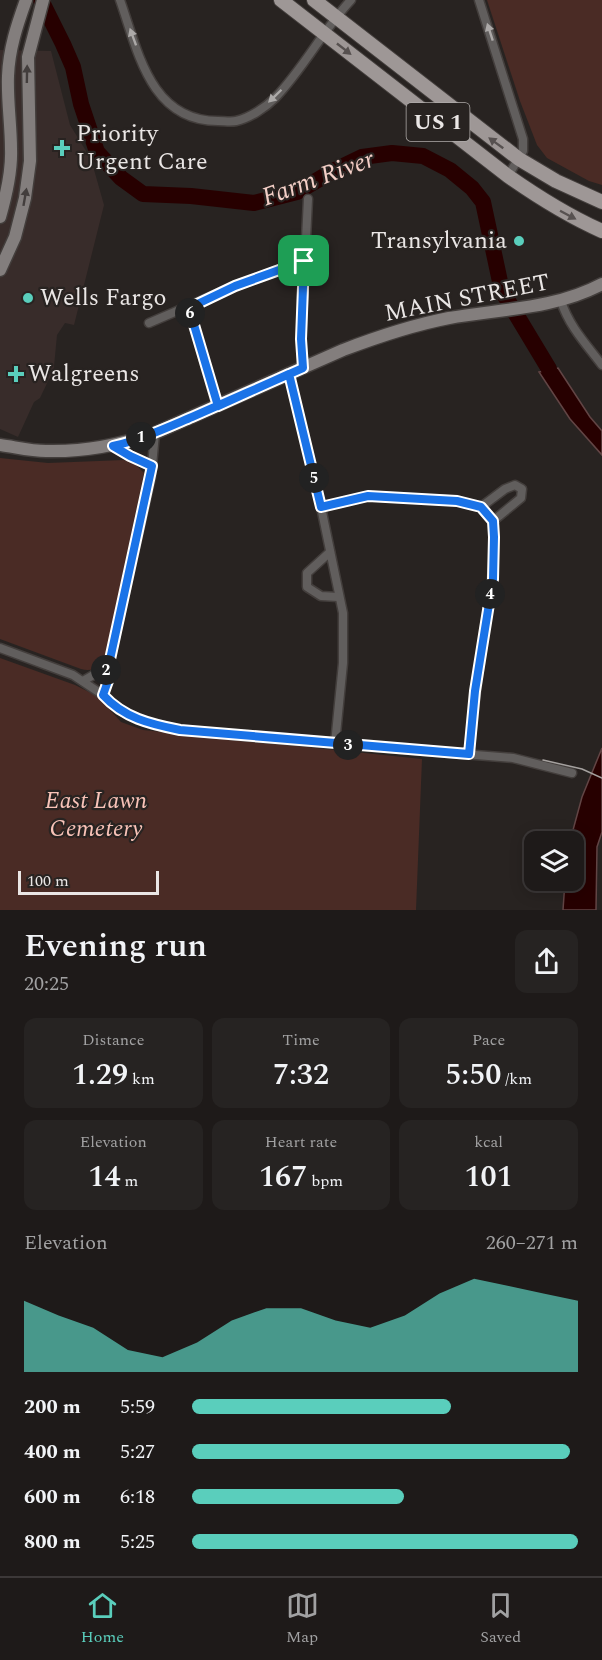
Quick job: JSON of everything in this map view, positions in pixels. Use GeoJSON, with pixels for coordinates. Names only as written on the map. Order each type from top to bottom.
{"type":"FeatureCollection","features":[{"type":"Feature","properties":{"kind":"main road"},"geometry":{"type":"LineString","coordinates":[[0,218],[11,152],[8,76],[13,39],[26,0]]}},
{"type":"Feature","properties":{"kind":"main road","name":"US 1"},"geometry":{"type":"LineString","coordinates":[[281,0],[507,176],[544,202],[602,231]]}},
{"type":"Feature","properties":{"kind":"main road","name":"US 1"},"geometry":{"type":"LineString","coordinates":[[314,0],[519,159],[556,181],[602,202]]}},
{"type":"Feature","properties":{"kind":"main road"},"geometry":{"type":"LineString","coordinates":[[0,270],[4,252],[22,216],[28,177],[27,68],[31,41],[41,5]]}},
{"type":"Feature","properties":{"kind":"main road"},"geometry":{"type":"LineString","coordinates":[[0,39],[31,41]]}},
{"type":"Feature","properties":{"kind":"main road"},"geometry":{"type":"LineString","coordinates":[[544,202],[556,181]]}},
{"type":"Feature","properties":{"kind":"main road","name":"MAIN STREET"},"geometry":{"type":"LineString","coordinates":[[0,445],[45,452],[113,446],[155,433],[343,350],[393,332],[448,319],[561,301],[602,284]]}},
{"type":"Feature","properties":{"kind":"street"},"geometry":{"type":"LineString","coordinates":[[120,0],[147,77],[156,92],[170,105],[193,117],[236,122],[274,99],[335,17],[351,0]]}},
{"type":"Feature","properties":{"kind":"street"},"geometry":{"type":"LineString","coordinates":[[479,0],[522,130],[524,147],[507,176]]}},
{"type":"Feature","properties":{"kind":"street"},"geometry":{"type":"LineString","coordinates":[[303,368],[301,339],[308,199]]}},
{"type":"Feature","properties":{"kind":"street"},"geometry":{"type":"LineString","coordinates":[[149,323],[189,308],[235,286],[304,261]]}},
{"type":"Feature","properties":{"kind":"street"},"geometry":{"type":"LineString","coordinates":[[561,301],[573,328],[602,365]]}},
{"type":"Feature","properties":{"kind":"street"},"geometry":{"type":"LineString","coordinates":[[189,308],[218,406]]}},
{"type":"Feature","properties":{"kind":"street"},"geometry":{"type":"LineString","coordinates":[[289,374],[321,507],[343,613],[343,663],[335,744]]}},
{"type":"Feature","properties":{"kind":"street"},"geometry":{"type":"LineString","coordinates":[[103,695],[108,681],[105,672],[120,620],[152,466],[155,433]]}},
{"type":"Feature","properties":{"kind":"street"},"geometry":{"type":"LineString","coordinates":[[113,446],[152,466]]}},
{"type":"Feature","properties":{"kind":"street"},"geometry":{"type":"LineString","coordinates":[[481,507],[505,489],[515,485],[522,489],[520,498],[493,521]]}},
{"type":"Feature","properties":{"kind":"street"},"geometry":{"type":"LineString","coordinates":[[321,507],[368,496],[457,501],[481,507],[493,521],[493,579],[475,691],[469,754]]}},
{"type":"Feature","properties":{"kind":"street"},"geometry":{"type":"LineString","coordinates":[[330,552],[307,573],[307,587],[321,596],[338,597]]}},
{"type":"Feature","properties":{"kind":"street"},"geometry":{"type":"LineString","coordinates":[[0,648],[73,675],[103,695],[119,710],[151,724],[207,733],[525,760],[572,772]]}},
{"type":"Feature","properties":{"kind":"street"},"geometry":{"type":"LineString","coordinates":[[83,681],[97,673],[105,672]]}},
{"type":"Feature","properties":{"kind":"shaded area"},"geometry":{"type":"Polygon","coordinates":[[[0,50],[51,51],[70,125],[91,159],[104,205],[74,325],[65,323],[57,335],[53,377],[49,379],[40,398],[34,402],[18,437],[0,429],[0,50]]]}},
{"type":"Feature","properties":{"kind":"shaded area"},"geometry":{"type":"Polygon","coordinates":[[[558,368],[590,417],[602,431],[602,455],[570,419],[539,372],[558,368]]]}},
{"type":"Feature","properties":{"kind":"shaded area"},"geometry":{"type":"Polygon","coordinates":[[[602,748],[602,832],[597,847],[596,910],[563,910],[564,891],[584,891],[584,831],[573,831],[582,797],[602,748]]]}},
{"type":"Feature","properties":{"kind":"green space"},"geometry":{"type":"Polygon","coordinates":[[[487,0],[602,0],[602,185],[589,181],[547,158],[537,145],[487,0]]]}},
{"type":"Feature","properties":{"kind":"green space"},"geometry":{"type":"Polygon","coordinates":[[[0,458],[48,463],[124,460],[135,464],[144,473],[105,657],[96,668],[81,669],[0,639],[0,458]]]}},
{"type":"Feature","properties":{"kind":"green space","name":"East Lawn Cemetery"},"geometry":{"type":"Polygon","coordinates":[[[0,658],[75,685],[97,696],[121,722],[143,730],[422,759],[416,910],[0,910],[0,658]]]}},
{"type":"Feature","properties":{"kind":"waterway","name":"Farm River"},"geometry":{"type":"LineString","coordinates":[[41,0],[73,67],[81,104],[97,152],[121,178],[143,194],[191,196],[254,203],[297,192],[362,157],[392,153],[423,156],[450,170],[472,188],[483,202],[502,291],[549,369]]}},
{"type":"Feature","properties":{"kind":"tram line"},"geometry":{"type":"LineString","coordinates":[[543,760],[582,769],[602,778]]}},
{"type":"Feature","properties":{"kind":"place","name":"Priority Urgent Care"},"geometry":{"type":"Point","coordinates":[62,148]}},
{"type":"Feature","properties":{"kind":"place","name":"Transylvania"},"geometry":{"type":"Point","coordinates":[519,241]}},
{"type":"Feature","properties":{"kind":"place","name":"Wells Fargo"},"geometry":{"type":"Point","coordinates":[28,298]}},
{"type":"Feature","properties":{"kind":"place","name":"Walgreens"},"geometry":{"type":"Point","coordinates":[16,374]}},
{"type":"Feature","properties":{"kind":"route"},"geometry":{"type":"LineString","coordinates":[[304,261],[235,286],[189,308],[218,406],[289,374],[321,507],[368,496],[457,501],[481,507],[493,521],[493,579],[475,691],[469,754],[180,730],[135,719],[111,704],[103,695],[108,681],[105,672],[125,598],[152,466],[113,446],[155,433],[218,406],[233,398],[303,368],[301,339],[304,261]]}}]}
